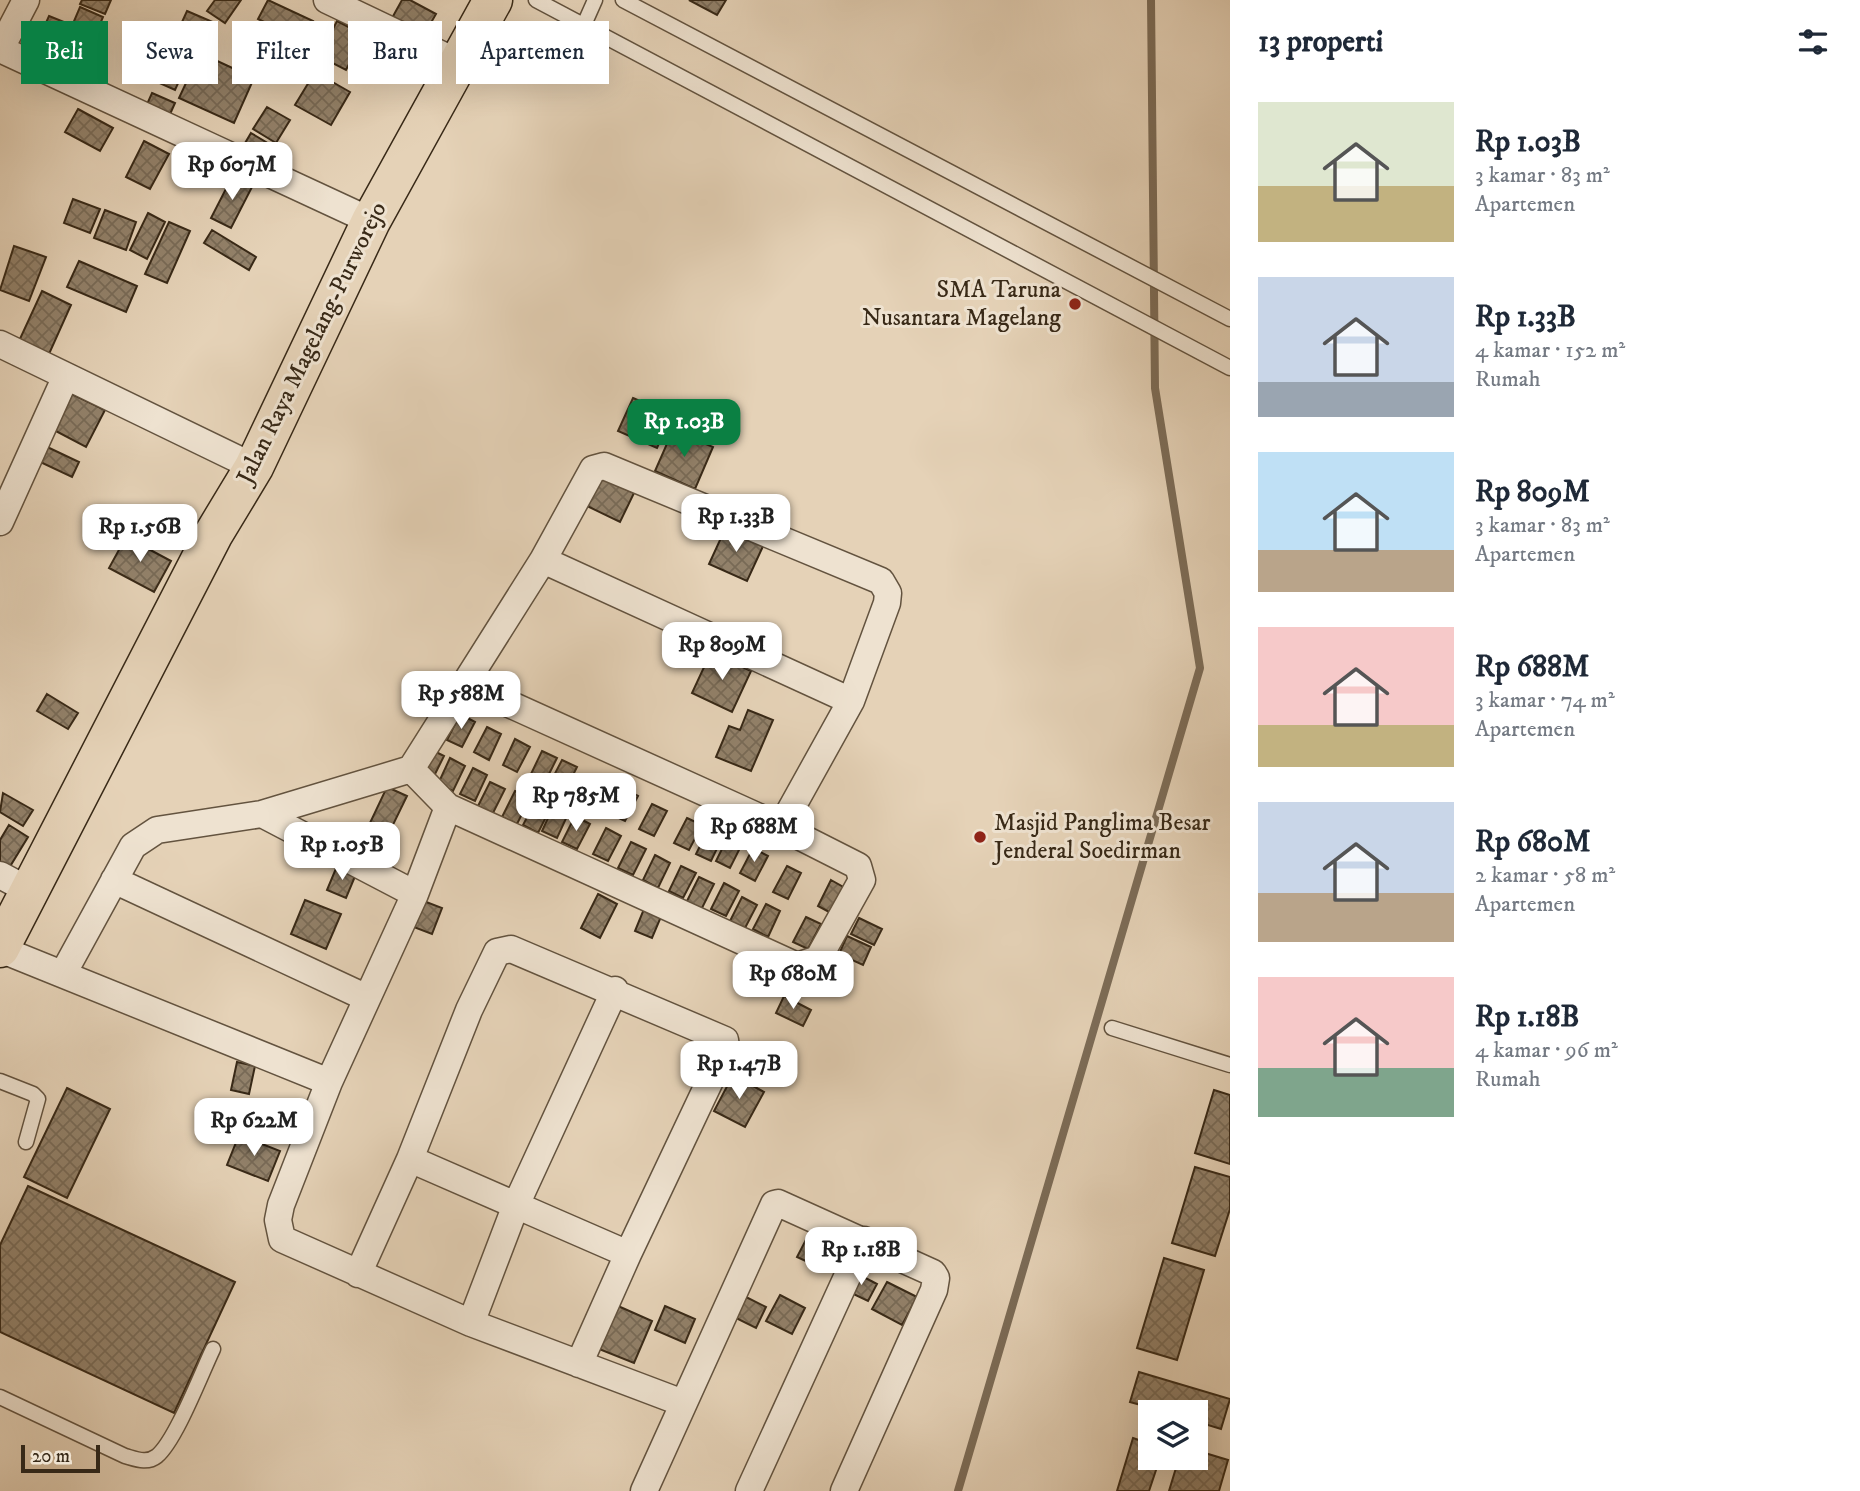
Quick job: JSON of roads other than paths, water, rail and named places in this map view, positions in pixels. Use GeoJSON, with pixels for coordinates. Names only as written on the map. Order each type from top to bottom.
{"type":"FeatureCollection","features":[{"type":"Feature","properties":{"kind":"main road","name":"Jalan Raya Magelang-Purworejo"},"geometry":{"type":"LineString","coordinates":[[481,21],[493,0]]}},
{"type":"Feature","properties":{"kind":"main road","name":"Jalan Raya Magelang-Purworejo"},"geometry":{"type":"LineString","coordinates":[[0,948],[14,883],[254,467],[371,221],[456,64]]}},
{"type":"Feature","properties":{"kind":"street"},"geometry":{"type":"LineString","coordinates":[[26,0],[0,49],[371,221]]}},
{"type":"Feature","properties":{"kind":"street"},"geometry":{"type":"LineString","coordinates":[[327,0],[456,62]]}},
{"type":"Feature","properties":{"kind":"street"},"geometry":{"type":"LineString","coordinates":[[0,344],[254,467]]}},
{"type":"Feature","properties":{"kind":"street"},"geometry":{"type":"LineString","coordinates":[[0,522],[66,376]]}},
{"type":"Feature","properties":{"kind":"street"},"geometry":{"type":"LineString","coordinates":[[64,972],[133,846],[157,830],[262,814],[411,769],[543,560],[593,469],[604,466],[881,581],[888,593],[887,603],[851,701],[781,827]]}},
{"type":"Feature","properties":{"kind":"street"},"geometry":{"type":"LineString","coordinates":[[543,560],[851,701]]}},
{"type":"Feature","properties":{"kind":"street"},"geometry":{"type":"LineString","coordinates":[[411,769],[448,807],[797,966],[818,959],[862,880],[858,866],[781,827],[465,684]]}},
{"type":"Feature","properties":{"kind":"street"},"geometry":{"type":"LineString","coordinates":[[448,807],[415,894],[329,1082],[281,1205],[279,1229],[282,1239],[471,1323],[683,1404]]}},
{"type":"Feature","properties":{"kind":"street"},"geometry":{"type":"LineString","coordinates":[[262,814],[415,894]]}},
{"type":"Feature","properties":{"kind":"street"},"geometry":{"type":"LineString","coordinates":[[114,880],[367,998]]}},
{"type":"Feature","properties":{"kind":"street"},"geometry":{"type":"LineString","coordinates":[[0,948],[329,1082]]}},
{"type":"Feature","properties":{"kind":"street"},"geometry":{"type":"LineString","coordinates":[[358,1274],[410,1159],[469,1010],[497,951],[511,949],[615,990],[723,1037],[726,1043],[579,1364]]}},
{"type":"Feature","properties":{"kind":"street"},"geometry":{"type":"LineString","coordinates":[[471,1323],[516,1205],[615,990]]}},
{"type":"Feature","properties":{"kind":"street"},"geometry":{"type":"LineString","coordinates":[[410,1159],[628,1254]]}},
{"type":"Feature","properties":{"kind":"street"},"geometry":{"type":"LineString","coordinates":[[644,1491],[774,1204],[780,1203],[933,1273],[936,1278],[844,1491]]}},
{"type":"Feature","properties":{"kind":"street"},"geometry":{"type":"LineString","coordinates":[[749,1491],[864,1240]]}},
{"type":"Feature","properties":{"kind":"lane"},"geometry":{"type":"LineString","coordinates":[[536,0],[573,21]]}},
{"type":"Feature","properties":{"kind":"lane"},"geometry":{"type":"LineString","coordinates":[[586,21],[595,0]]}},
{"type":"Feature","properties":{"kind":"lane"},"geometry":{"type":"LineString","coordinates":[[623,0],[1230,319]]}},
{"type":"Feature","properties":{"kind":"lane"},"geometry":{"type":"LineString","coordinates":[[609,40],[1230,368]]}},
{"type":"Feature","properties":{"kind":"lane"},"geometry":{"type":"LineString","coordinates":[[1112,1028],[1230,1065]]}},
{"type":"Feature","properties":{"kind":"lane"},"geometry":{"type":"LineString","coordinates":[[0,1081],[33,1094],[38,1099],[26,1142]]}},
{"type":"Feature","properties":{"kind":"lane"},"geometry":{"type":"LineString","coordinates":[[0,1397],[125,1456],[144,1461],[156,1458],[169,1440],[213,1349]]}},
{"type":"Feature","properties":{"kind":"waterway"},"geometry":{"type":"LineString","coordinates":[[958,1491],[1200,668],[1155,388],[1151,0]]}},
{"type":"Feature","properties":{"kind":"place","name":"SMA Taruna Nusantara Magelang"},"geometry":{"type":"Point","coordinates":[1075,304]}},
{"type":"Feature","properties":{"kind":"place","name":"Masjid Panglima Besar Jenderal Soedirman"},"geometry":{"type":"Point","coordinates":[980,837]}}]}
